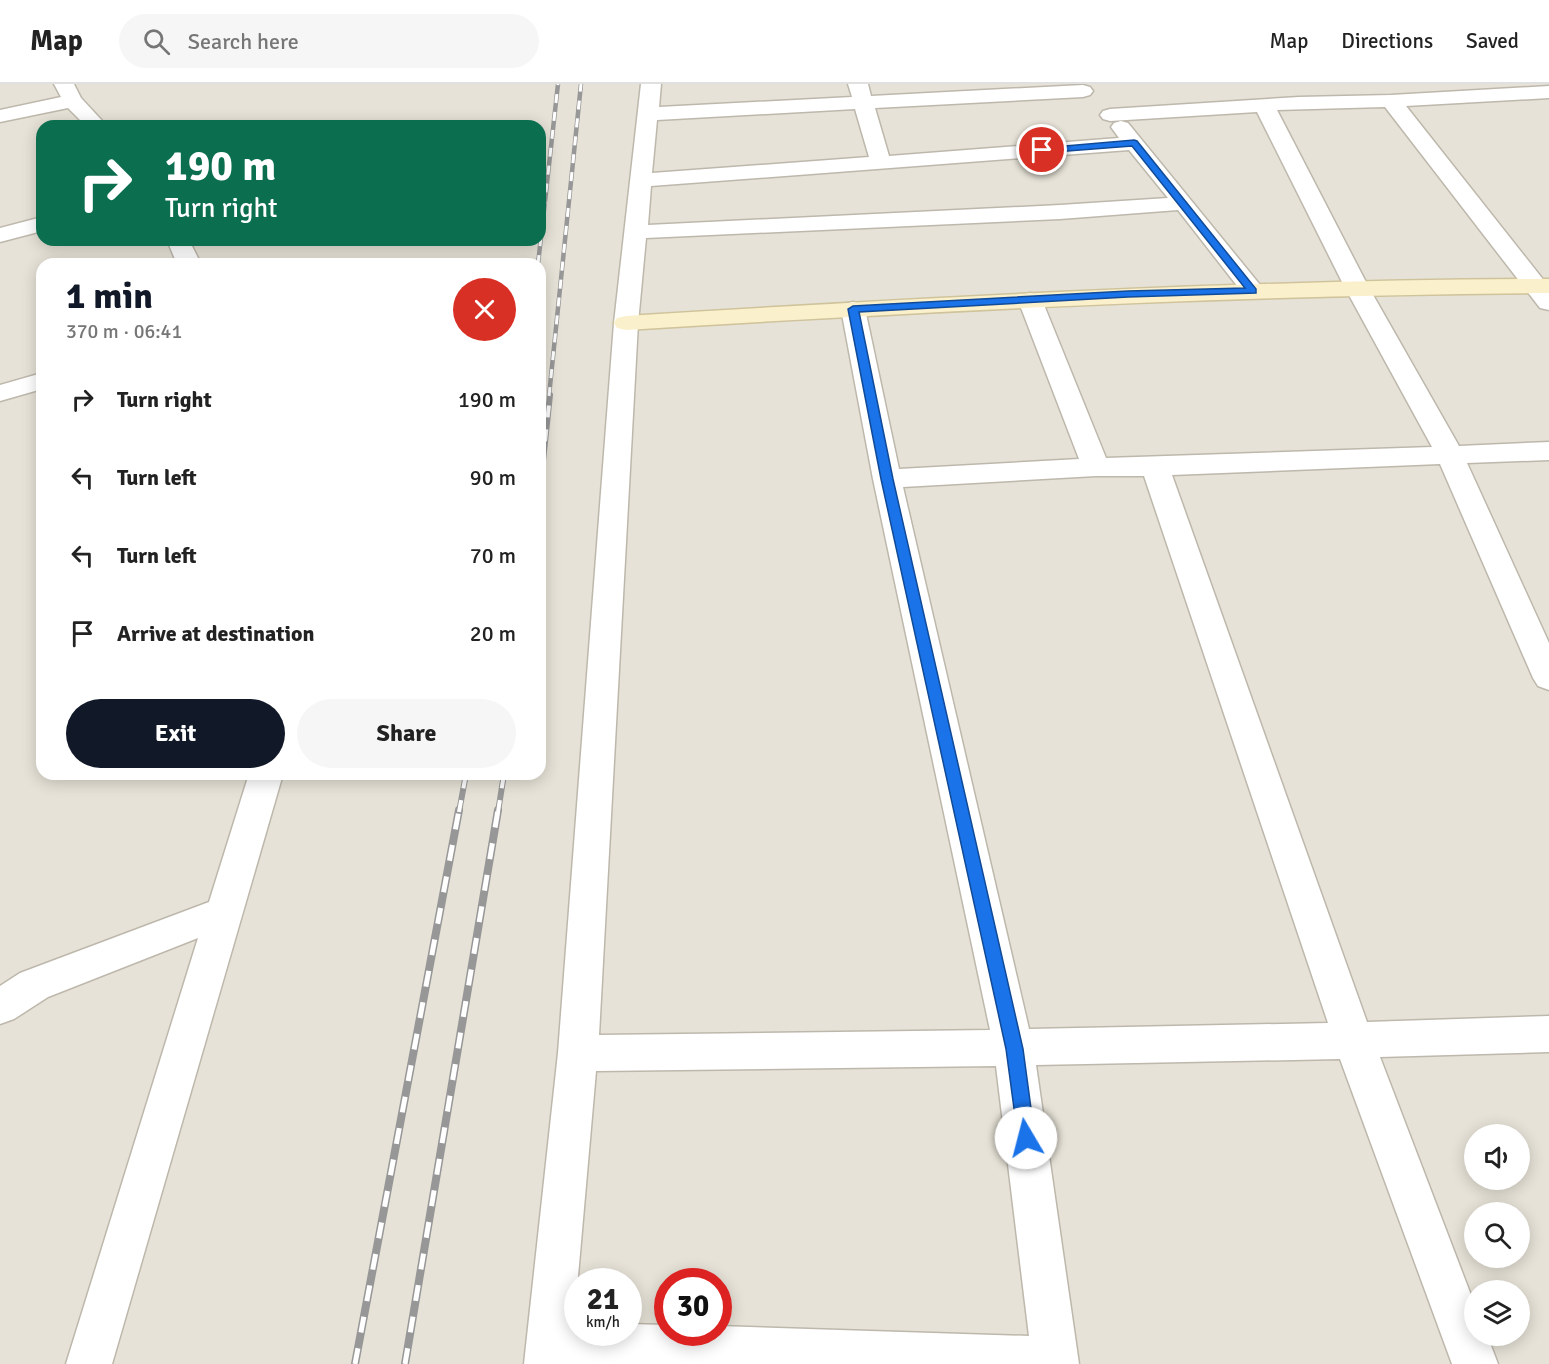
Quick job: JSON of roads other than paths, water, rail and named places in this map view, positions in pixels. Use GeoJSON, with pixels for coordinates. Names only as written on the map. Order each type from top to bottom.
{"type":"FeatureCollection","features":[{"type":"Feature","properties":{"kind":"street"},"geometry":{"type":"LineString","coordinates":[[853,309],[887,479],[1014,1049],[1056,1362],[548,1354],[578,1053],[626,323],[649,99],[1080,88],[1110,115],[1134,143],[1253,291]]}},
{"type":"Feature","properties":{"kind":"street"},"geometry":{"type":"LineString","coordinates":[[0,116],[69,92],[92,120]]}},
{"type":"Feature","properties":{"kind":"street"},"geometry":{"type":"LineString","coordinates":[[1110,115],[1210,100],[1264,105],[1392,101],[1549,92]]}},
{"type":"Feature","properties":{"kind":"street"},"geometry":{"type":"LineString","coordinates":[[860,93],[881,163]]}},
{"type":"Feature","properties":{"kind":"street"},"geometry":{"type":"LineString","coordinates":[[1392,101],[1545,292]]}},
{"type":"Feature","properties":{"kind":"street"},"geometry":{"type":"LineString","coordinates":[[1264,105],[1356,286],[1450,455],[1549,678]]}},
{"type":"Feature","properties":{"kind":"street"},"geometry":{"type":"LineString","coordinates":[[641,180],[1134,143]]}},
{"type":"Feature","properties":{"kind":"street"},"geometry":{"type":"LineString","coordinates":[[635,232],[1060,212],[1184,203]]}},
{"type":"Feature","properties":{"kind":"street"},"geometry":{"type":"LineString","coordinates":[[0,235],[36,226]]}},
{"type":"Feature","properties":{"kind":"street"},"geometry":{"type":"LineString","coordinates":[[626,323],[1030,300],[1356,286],[1545,292]]}},
{"type":"Feature","properties":{"kind":"street"},"geometry":{"type":"LineString","coordinates":[[1030,300],[1096,467]]}},
{"type":"Feature","properties":{"kind":"street"},"geometry":{"type":"LineString","coordinates":[[0,393],[36,383]]}},
{"type":"Feature","properties":{"kind":"street"},"geometry":{"type":"LineString","coordinates":[[887,479],[1096,467],[1155,467],[1549,451]]}},
{"type":"Feature","properties":{"kind":"street"},"geometry":{"type":"LineString","coordinates":[[1155,467],[1354,1042],[1475,1364]]}},
{"type":"Feature","properties":{"kind":"street"},"geometry":{"type":"LineString","coordinates":[[89,1364],[264,780]]}},
{"type":"Feature","properties":{"kind":"street"},"geometry":{"type":"LineString","coordinates":[[0,1007],[34,985],[224,912]]}},
{"type":"Feature","properties":{"kind":"street"},"geometry":{"type":"LineString","coordinates":[[578,1053],[1014,1049],[1354,1042],[1549,1034]]}},
{"type":"Feature","properties":{"kind":"railway"},"geometry":{"type":"LineString","coordinates":[[546,192],[558,84]]}},
{"type":"Feature","properties":{"kind":"railway"},"geometry":{"type":"LineString","coordinates":[[549,396],[581,84]]}},
{"type":"Feature","properties":{"kind":"railway"},"geometry":{"type":"LineString","coordinates":[[539,258],[540,246]]}},
{"type":"Feature","properties":{"kind":"railway"},"geometry":{"type":"LineString","coordinates":[[546,433],[550,395]]}},
{"type":"Feature","properties":{"kind":"railway"},"geometry":{"type":"LineString","coordinates":[[459,812],[465,780]]}},
{"type":"Feature","properties":{"kind":"railway"},"geometry":{"type":"LineString","coordinates":[[498,812],[503,780]]}},
{"type":"Feature","properties":{"kind":"railway"},"geometry":{"type":"LineString","coordinates":[[355,1364],[459,810]]}},
{"type":"Feature","properties":{"kind":"railway"},"geometry":{"type":"LineString","coordinates":[[405,1364],[498,810]]}}]}
